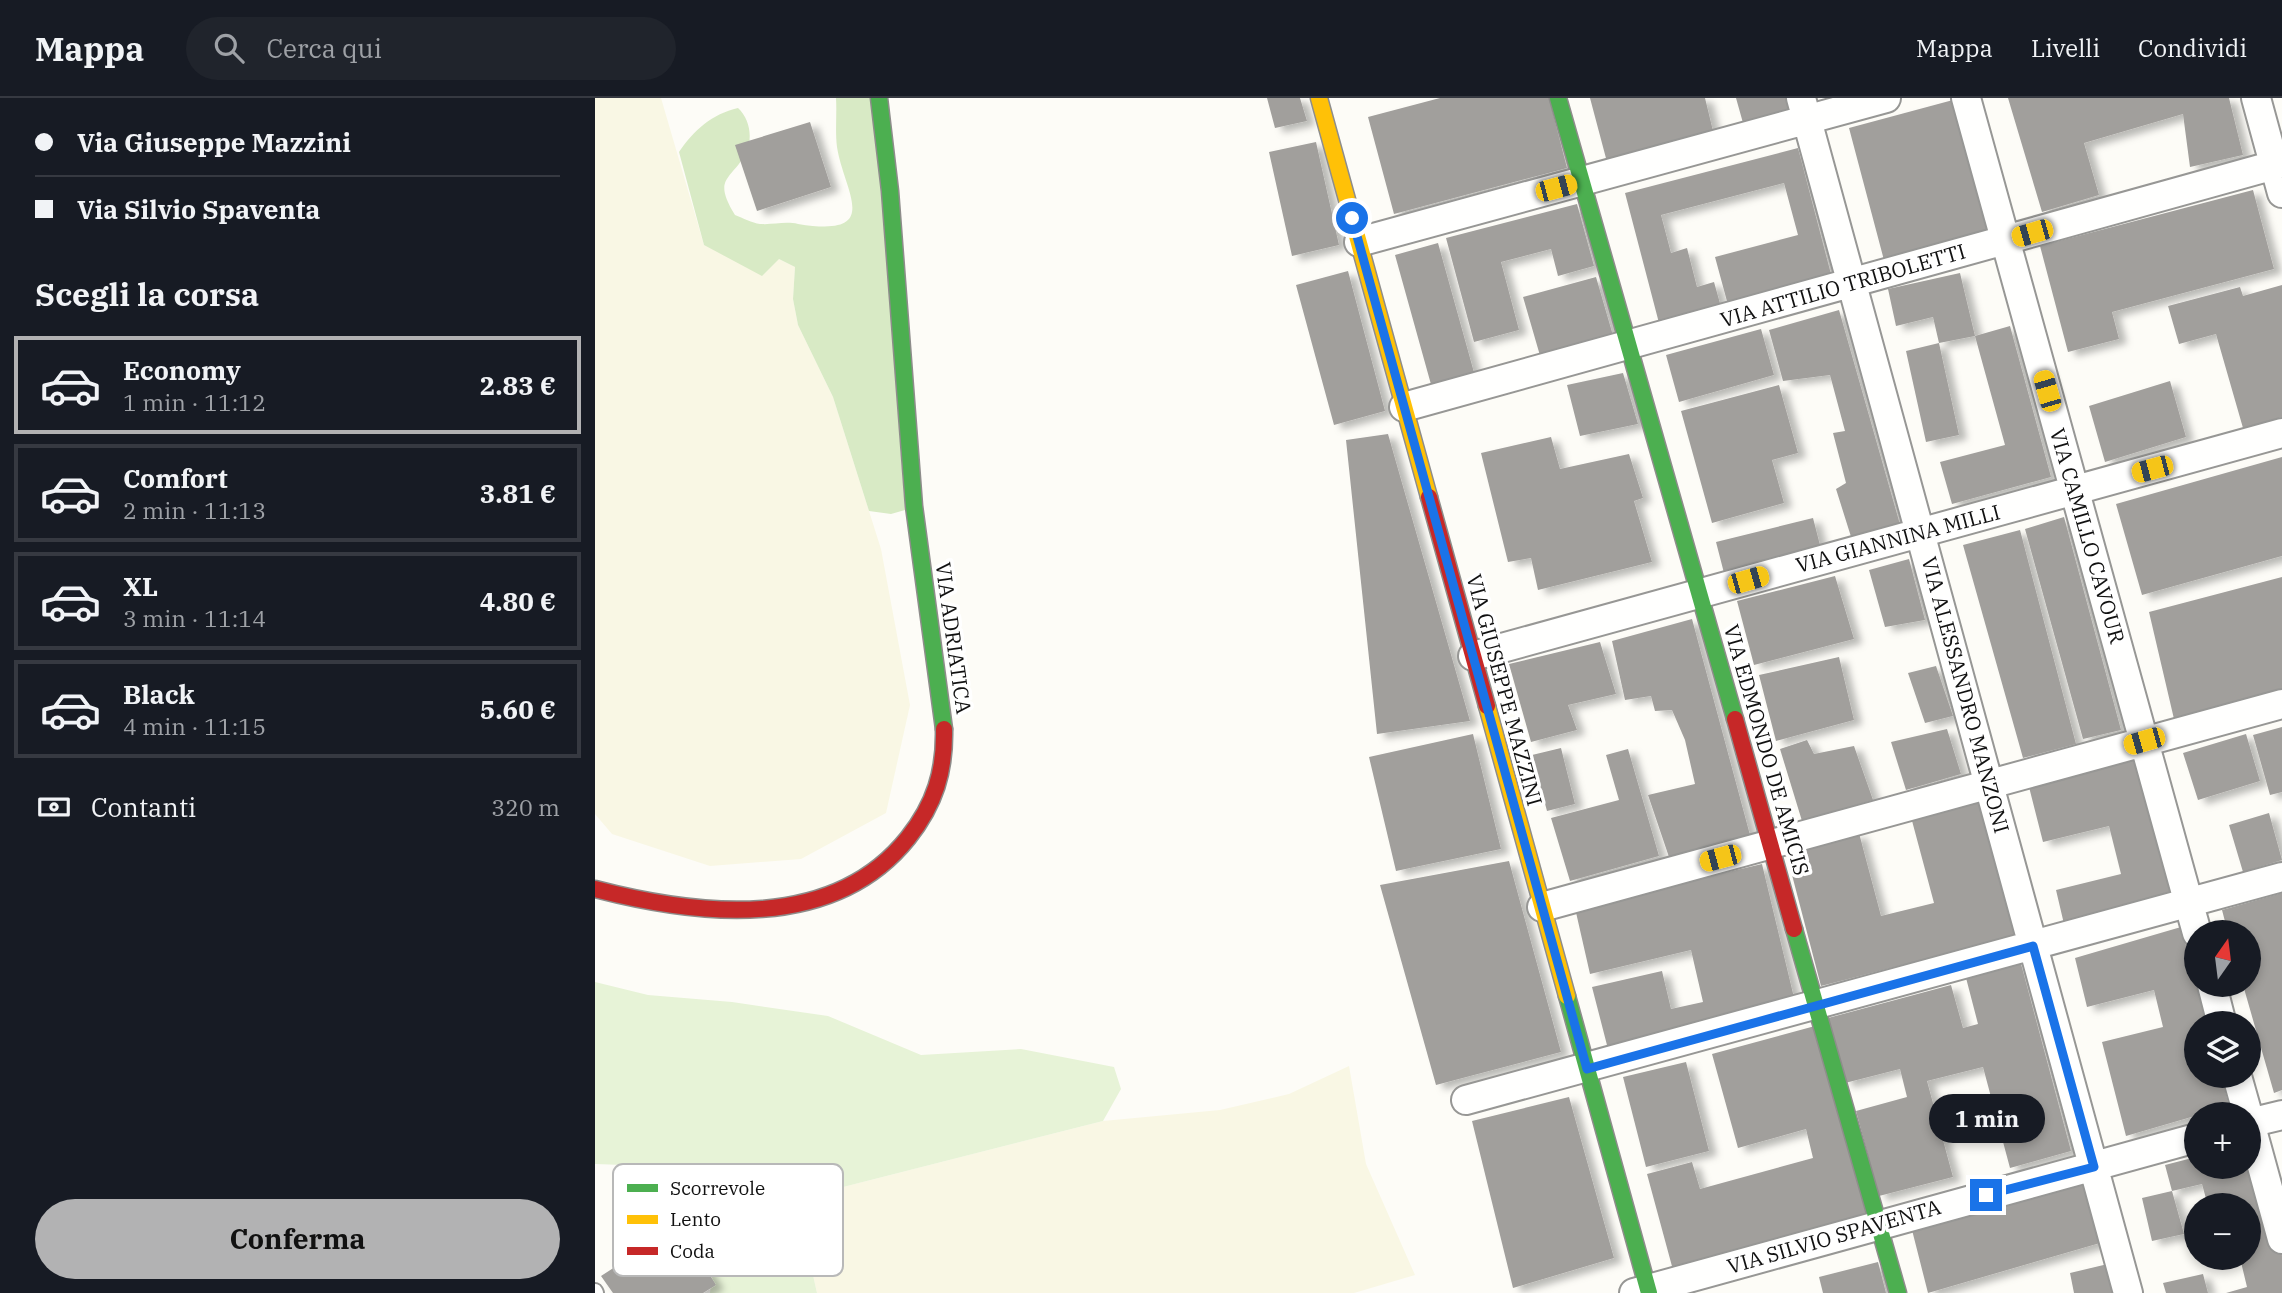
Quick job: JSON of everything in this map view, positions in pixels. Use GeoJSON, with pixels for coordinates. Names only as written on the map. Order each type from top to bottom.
{"type":"FeatureCollection","features":[{"type":"Feature","properties":{"kind":"street","name":"VIA ADRIATICA"},"geometry":{"type":"LineString","coordinates":[[595,889],[657,904],[707,910],[767,907],[830,896],[865,882],[893,860],[916,829],[937,789],[945,736],[911,472],[891,194],[879,98]]}},
{"type":"Feature","properties":{"kind":"street","name":"VIA GIUSEPPE MAZZINI"},"geometry":{"type":"LineString","coordinates":[[1319,98],[1587,1069],[1644,1292]]}},
{"type":"Feature","properties":{"kind":"street","name":"VIA EDMONDO DE AMICIS"},"geometry":{"type":"LineString","coordinates":[[1558,98],[1898,1293]]}},
{"type":"Feature","properties":{"kind":"street"},"geometry":{"type":"LineString","coordinates":[[1359,242],[1581,181],[1804,109],[1886,98]]}},
{"type":"Feature","properties":{"kind":"street","name":"VIA CAMILLO CAVOUR"},"geometry":{"type":"LineString","coordinates":[[1966,98],[2194,920]]}},
{"type":"Feature","properties":{"kind":"street"},"geometry":{"type":"LineString","coordinates":[[2256,98],[2278,164],[2282,193]]}},
{"type":"Feature","properties":{"kind":"street","name":"VIA ALESSANDRO MANZONI"},"geometry":{"type":"LineString","coordinates":[[1804,109],[2128,1293]]}},
{"type":"Feature","properties":{"kind":"street","name":"VIA ATTILIO TRIBOLETTI"},"geometry":{"type":"LineString","coordinates":[[1404,407],[1629,347],[2278,164]]}},
{"type":"Feature","properties":{"kind":"street","name":"VIA GIANNINA MILLI"},"geometry":{"type":"LineString","coordinates":[[1473,656],[2282,433]]}},
{"type":"Feature","properties":{"kind":"street"},"geometry":{"type":"LineString","coordinates":[[1542,906],[2282,704]]}},
{"type":"Feature","properties":{"kind":"street"},"geometry":{"type":"LineString","coordinates":[[1466,1100],[2282,877]]}},
{"type":"Feature","properties":{"kind":"street"},"geometry":{"type":"LineString","coordinates":[[2261,1118],[2282,1115]]}},
{"type":"Feature","properties":{"kind":"street","name":"VIA SILVIO SPAVENTA"},"geometry":{"type":"LineString","coordinates":[[1644,1292],[1879,1223],[2184,1141]]}},
{"type":"Feature","properties":{"kind":"street"},"geometry":{"type":"LineString","coordinates":[[2261,1163],[2282,1238]]}},
{"type":"Feature","properties":{"kind":"shaded area"},"geometry":{"type":"Polygon","coordinates":[[[595,98],[661,98],[704,245],[779,259],[795,267],[793,299],[798,325],[833,397],[881,549],[910,705],[886,813],[801,859],[710,866],[612,834],[595,814],[595,98]]]}},
{"type":"Feature","properties":{"kind":"shaded area"},"geometry":{"type":"Polygon","coordinates":[[[1349,1066],[1366,1164],[1415,1275],[1354,1293],[817,1293],[813,1276],[843,1276],[843,1187],[1103,1121],[1220,1110],[1289,1094],[1349,1066]]]}},
{"type":"Feature","properties":{"kind":"green space"},"geometry":{"type":"Polygon","coordinates":[[[836,98],[875,98],[905,510],[891,514],[869,511],[833,397],[798,325],[793,299],[795,267],[779,259],[762,276],[704,245],[679,152],[704,124],[720,114],[738,108],[748,123],[750,135],[746,153],[724,186],[728,203],[735,215],[760,224],[788,223],[825,227],[841,224],[850,218],[852,208],[837,147],[836,98]]]}},
{"type":"Feature","properties":{"kind":"green space"},"geometry":{"type":"Polygon","coordinates":[[[595,982],[648,995],[732,1002],[828,1016],[921,1055],[1021,1049],[1114,1067],[1121,1089],[1103,1121],[843,1187],[843,1164],[595,1164],[595,982]]]}},
{"type":"Feature","properties":{"kind":"green space"},"geometry":{"type":"Polygon","coordinates":[[[712,1276],[813,1276],[817,1293],[710,1293],[712,1276]]]}},
{"type":"Feature","properties":{"kind":"building"},"geometry":{"type":"Polygon","coordinates":[[[1267,98],[1300,98],[1307,121],[1275,128],[1267,98]]]}},
{"type":"Feature","properties":{"kind":"building"},"geometry":{"type":"Polygon","coordinates":[[[1440,98],[1549,98],[1567,168],[1394,214],[1368,117],[1440,98]]]}},
{"type":"Feature","properties":{"kind":"building"},"geometry":{"type":"Polygon","coordinates":[[[1590,98],[1705,98],[1714,135],[1607,162],[1590,98]]]}},
{"type":"Feature","properties":{"kind":"building"},"geometry":{"type":"Polygon","coordinates":[[[1736,98],[1787,98],[1792,117],[1745,130],[1736,98]]]}},
{"type":"Feature","properties":{"kind":"building"},"geometry":{"type":"Polygon","coordinates":[[[2008,98],[2229,98],[2243,155],[2190,167],[2183,114],[2084,143],[2099,195],[2042,212],[2008,98]]]}},
{"type":"Feature","properties":{"kind":"building"},"geometry":{"type":"Polygon","coordinates":[[[1953,100],[1992,233],[1885,264],[1849,128],[1953,100]]]}},
{"type":"Feature","properties":{"kind":"building"},"geometry":{"type":"Polygon","coordinates":[[[810,122],[831,187],[757,211],[735,145],[810,122]]]}},
{"type":"Feature","properties":{"kind":"building"},"geometry":{"type":"Polygon","coordinates":[[[1316,142],[1339,245],[1292,256],[1269,152],[1316,142]]]}},
{"type":"Feature","properties":{"kind":"building"},"geometry":{"type":"Polygon","coordinates":[[[1798,148],[1832,278],[1728,305],[1715,257],[1798,235],[1784,183],[1661,215],[1671,253],[1687,248],[1697,287],[1714,282],[1721,307],[1659,323],[1625,193],[1798,148]]]}},
{"type":"Feature","properties":{"kind":"building"},"geometry":{"type":"Polygon","coordinates":[[[2253,190],[2274,269],[2112,312],[2119,339],[2068,352],[2040,246],[2253,190]]]}},
{"type":"Feature","properties":{"kind":"building"},"geometry":{"type":"Polygon","coordinates":[[[1577,204],[1594,266],[1558,276],[1551,249],[1501,262],[1519,330],[1474,342],[1446,238],[1577,204]]]}},
{"type":"Feature","properties":{"kind":"building"},"geometry":{"type":"Polygon","coordinates":[[[1438,243],[1475,376],[1432,388],[1395,255],[1438,243]]]}},
{"type":"Feature","properties":{"kind":"building"},"geometry":{"type":"Polygon","coordinates":[[[1348,271],[1385,411],[1334,425],[1296,285],[1348,271]]]}},
{"type":"Feature","properties":{"kind":"building"},"geometry":{"type":"Polygon","coordinates":[[[1960,273],[1975,336],[1939,343],[1933,317],[1896,326],[1888,289],[1960,273]]]}},
{"type":"Feature","properties":{"kind":"building"},"geometry":{"type":"Polygon","coordinates":[[[1596,277],[1614,339],[1541,359],[1523,297],[1596,277]]]}},
{"type":"Feature","properties":{"kind":"building"},"geometry":{"type":"Polygon","coordinates":[[[2282,285],[2282,417],[2243,428],[2216,334],[2179,344],[2168,306],[2240,287],[2243,296],[2282,285]]]}},
{"type":"Feature","properties":{"kind":"building"},"geometry":{"type":"Polygon","coordinates":[[[1839,310],[1901,528],[1853,543],[1836,489],[1846,483],[1833,433],[1845,431],[1830,375],[1783,381],[1769,330],[1839,310]]]}},
{"type":"Feature","properties":{"kind":"building"},"geometry":{"type":"Polygon","coordinates":[[[2010,326],[2051,477],[1952,504],[1940,462],[2005,445],[1975,336],[2010,326]]]}},
{"type":"Feature","properties":{"kind":"building"},"geometry":{"type":"Polygon","coordinates":[[[1761,329],[1774,375],[1679,402],[1666,355],[1761,329]]]}},
{"type":"Feature","properties":{"kind":"building"},"geometry":{"type":"Polygon","coordinates":[[[1939,343],[1959,435],[1926,442],[1906,351],[1939,343]]]}},
{"type":"Feature","properties":{"kind":"building"},"geometry":{"type":"Polygon","coordinates":[[[1623,373],[1638,424],[1580,436],[1567,385],[1623,373]]]}},
{"type":"Feature","properties":{"kind":"building"},"geometry":{"type":"Polygon","coordinates":[[[2170,381],[2186,437],[2105,462],[2089,406],[2170,381]]]}},
{"type":"Feature","properties":{"kind":"building"},"geometry":{"type":"Polygon","coordinates":[[[1779,385],[1798,453],[1772,460],[1784,503],[1712,523],[1681,411],[1779,385]]]}},
{"type":"Feature","properties":{"kind":"building"},"geometry":{"type":"Polygon","coordinates":[[[1388,434],[1470,721],[1377,734],[1346,440],[1388,434]]]}},
{"type":"Feature","properties":{"kind":"building"},"geometry":{"type":"Polygon","coordinates":[[[1551,437],[1560,469],[1629,454],[1643,498],[1634,501],[1652,562],[1538,590],[1531,558],[1508,562],[1481,453],[1551,437]]]}},
{"type":"Feature","properties":{"kind":"building"},"geometry":{"type":"Polygon","coordinates":[[[2282,457],[2282,556],[2142,595],[2116,504],[2282,457]]]}},
{"type":"Feature","properties":{"kind":"building"},"geometry":{"type":"Polygon","coordinates":[[[2064,517],[2121,730],[2083,739],[2025,529],[2064,517]]]}},
{"type":"Feature","properties":{"kind":"building"},"geometry":{"type":"Polygon","coordinates":[[[1813,518],[1821,549],[1724,573],[1716,542],[1813,518]]]}},
{"type":"Feature","properties":{"kind":"building"},"geometry":{"type":"Polygon","coordinates":[[[2020,530],[2076,744],[2023,758],[1963,545],[2020,530]]]}},
{"type":"Feature","properties":{"kind":"building"},"geometry":{"type":"Polygon","coordinates":[[[1909,559],[1925,620],[1885,627],[1869,570],[1909,559]]]}},
{"type":"Feature","properties":{"kind":"building"},"geometry":{"type":"Polygon","coordinates":[[[1835,576],[1854,639],[1754,665],[1737,601],[1835,576]]]}},
{"type":"Feature","properties":{"kind":"building"},"geometry":{"type":"Polygon","coordinates":[[[2282,577],[2282,689],[2174,719],[2149,612],[2282,577]]]}},
{"type":"Feature","properties":{"kind":"building"},"geometry":{"type":"Polygon","coordinates":[[[1692,619],[1750,835],[1669,857],[1648,795],[1695,784],[1685,740],[1672,710],[1655,711],[1651,696],[1625,700],[1612,641],[1692,619]]]}},
{"type":"Feature","properties":{"kind":"building"},"geometry":{"type":"Polygon","coordinates":[[[1600,642],[1616,694],[1568,705],[1577,730],[1531,742],[1509,664],[1600,642]]]}},
{"type":"Feature","properties":{"kind":"building"},"geometry":{"type":"Polygon","coordinates":[[[1839,657],[1854,720],[1776,741],[1759,675],[1839,657]]]}},
{"type":"Feature","properties":{"kind":"building"},"geometry":{"type":"Polygon","coordinates":[[[1936,666],[1953,716],[1925,723],[1908,673],[1936,666]]]}},
{"type":"Feature","properties":{"kind":"building"},"geometry":{"type":"Polygon","coordinates":[[[2282,727],[2282,792],[2270,795],[2253,735],[2282,727]]]}},
{"type":"Feature","properties":{"kind":"building"},"geometry":{"type":"Polygon","coordinates":[[[1947,729],[1961,774],[1906,790],[1891,742],[1947,729]]]}},
{"type":"Feature","properties":{"kind":"building"},"geometry":{"type":"Polygon","coordinates":[[[1473,734],[1501,849],[1396,871],[1369,757],[1473,734]]]}},
{"type":"Feature","properties":{"kind":"building"},"geometry":{"type":"Polygon","coordinates":[[[2246,734],[2260,781],[2198,800],[2183,753],[2246,734]]]}},
{"type":"Feature","properties":{"kind":"building"},"geometry":{"type":"Polygon","coordinates":[[[1807,740],[1814,754],[1854,746],[1873,800],[1802,821],[1780,749],[1807,740]]]}},
{"type":"Feature","properties":{"kind":"building"},"geometry":{"type":"Polygon","coordinates":[[[1561,748],[1575,804],[1547,811],[1532,755],[1561,748]]]}},
{"type":"Feature","properties":{"kind":"building"},"geometry":{"type":"Polygon","coordinates":[[[1628,749],[1659,856],[1570,881],[1551,818],[1619,800],[1606,755],[1628,749]]]}},
{"type":"Feature","properties":{"kind":"building"},"geometry":{"type":"Polygon","coordinates":[[[2139,759],[2176,895],[2064,924],[2056,890],[2121,874],[2109,826],[2043,842],[2029,787],[2139,759]]]}},
{"type":"Feature","properties":{"kind":"building"},"geometry":{"type":"Polygon","coordinates":[[[1981,799],[2017,935],[1821,986],[1786,852],[1859,833],[1881,916],[1934,903],[1911,817],[1981,799]]]}},
{"type":"Feature","properties":{"kind":"building"},"geometry":{"type":"Polygon","coordinates":[[[2269,813],[2282,860],[2243,872],[2229,825],[2269,813]]]}},
{"type":"Feature","properties":{"kind":"building"},"geometry":{"type":"Polygon","coordinates":[[[1509,861],[1561,1052],[1436,1085],[1380,885],[1509,861]]]}},
{"type":"Feature","properties":{"kind":"building"},"geometry":{"type":"Polygon","coordinates":[[[1762,864],[1796,1006],[1608,1049],[1592,987],[1662,971],[1671,1009],[1703,1002],[1691,950],[1590,974],[1575,908],[1762,864]]]}},
{"type":"Feature","properties":{"kind":"building"},"geometry":{"type":"Polygon","coordinates":[[[2282,893],[2282,1090],[2274,1093],[2261,1048],[2261,1011],[2250,1011],[2247,998],[2261,998],[2261,920],[2225,920],[2222,910],[2282,893]]]}},
{"type":"Feature","properties":{"kind":"building"},"geometry":{"type":"Polygon","coordinates":[[[2181,927],[2184,938],[2184,998],[2200,998],[2204,1011],[2184,1011],[2184,1088],[2224,1088],[2228,1102],[2184,1102],[2184,1119],[2126,1136],[2102,1042],[2163,1027],[2154,990],[2087,1007],[2075,958],[2181,927]]]}},
{"type":"Feature","properties":{"kind":"building"},"geometry":{"type":"Polygon","coordinates":[[[2020,960],[2071,1151],[2010,1168],[1983,1067],[1927,1081],[1953,1177],[1879,1196],[1856,1111],[1907,1097],[1900,1069],[1845,1083],[1828,1018],[1951,985],[1963,1028],[1978,1024],[1965,974],[2020,960]]]}},
{"type":"Feature","properties":{"kind":"building"},"geometry":{"type":"Polygon","coordinates":[[[1815,1026],[1867,1217],[1673,1270],[1647,1174],[1692,1162],[1700,1189],[1813,1158],[1806,1129],[1738,1148],[1712,1054],[1815,1026]]]}},
{"type":"Feature","properties":{"kind":"building"},"geometry":{"type":"Polygon","coordinates":[[[1686,1062],[1709,1151],[1646,1167],[1623,1077],[1686,1062]]]}},
{"type":"Feature","properties":{"kind":"building"},"geometry":{"type":"Polygon","coordinates":[[[1569,1097],[1614,1258],[1513,1288],[1472,1121],[1569,1097]]]}},
{"type":"Feature","properties":{"kind":"building"},"geometry":{"type":"Polygon","coordinates":[[[2184,1160],[2184,1179],[2254,1179],[2260,1193],[2204,1193],[2202,1184],[2172,1191],[2165,1165],[2184,1160]]]}},
{"type":"Feature","properties":{"kind":"building"},"geometry":{"type":"Polygon","coordinates":[[[2090,1182],[2107,1241],[1928,1293],[1912,1230],[2090,1182]]]}},
{"type":"Feature","properties":{"kind":"building"},"geometry":{"type":"Polygon","coordinates":[[[2172,1191],[2184,1234],[2152,1241],[2142,1198],[2172,1191]]]}},
{"type":"Feature","properties":{"kind":"building"},"geometry":{"type":"Polygon","coordinates":[[[2261,1196],[2275,1229],[2282,1256],[2282,1293],[2226,1293],[2247,1287],[2243,1270],[2261,1270],[2261,1196]]]}},
{"type":"Feature","properties":{"kind":"building"},"geometry":{"type":"Polygon","coordinates":[[[1878,1262],[1886,1293],[1823,1293],[1819,1277],[1878,1262]]]}},
{"type":"Feature","properties":{"kind":"building"},"geometry":{"type":"Polygon","coordinates":[[[2112,1263],[2121,1293],[2074,1293],[2070,1273],[2112,1263]]]}},
{"type":"Feature","properties":{"kind":"building"},"geometry":{"type":"Polygon","coordinates":[[[613,1268],[613,1276],[710,1276],[716,1285],[703,1293],[613,1293],[601,1276],[613,1268]]]}},
{"type":"Feature","properties":{"kind":"building"},"geometry":{"type":"Polygon","coordinates":[[[2203,1274],[2208,1293],[2166,1293],[2163,1283],[2203,1274]]]}},
{"type":"Feature","properties":{"kind":"traffic: fast"},"geometry":{"type":"LineString","coordinates":[[879,98],[890,191],[914,506],[944,729]]}},
{"type":"Feature","properties":{"kind":"traffic: fast"},"geometry":{"type":"LineString","coordinates":[[1558,98],[1735,719]]}},
{"type":"Feature","properties":{"kind":"traffic: fast"},"geometry":{"type":"LineString","coordinates":[[1794,929],[1898,1293]]}},
{"type":"Feature","properties":{"kind":"traffic: fast"},"geometry":{"type":"LineString","coordinates":[[1567,996],[1649,1293]]}},
{"type":"Feature","properties":{"kind":"traffic: slow"},"geometry":{"type":"LineString","coordinates":[[1319,98],[1429,497]]}},
{"type":"Feature","properties":{"kind":"traffic: slow"},"geometry":{"type":"LineString","coordinates":[[1487,706],[1567,996]]}},
{"type":"Feature","properties":{"kind":"traffic: jam"},"geometry":{"type":"LineString","coordinates":[[1429,497],[1487,706]]}},
{"type":"Feature","properties":{"kind":"traffic: jam"},"geometry":{"type":"LineString","coordinates":[[1735,719],[1794,929]]}},
{"type":"Feature","properties":{"kind":"traffic: jam"},"geometry":{"type":"LineString","coordinates":[[595,889],[677,906],[720,910],[762,909],[803,903],[842,889],[877,868],[908,838],[925,813],[940,773],[944,729]]}},
{"type":"Feature","properties":{"kind":"route"},"geometry":{"type":"LineString","coordinates":[[1352,218],[1587,1069],[2033,946],[2094,1167],[1986,1195]]}}]}
